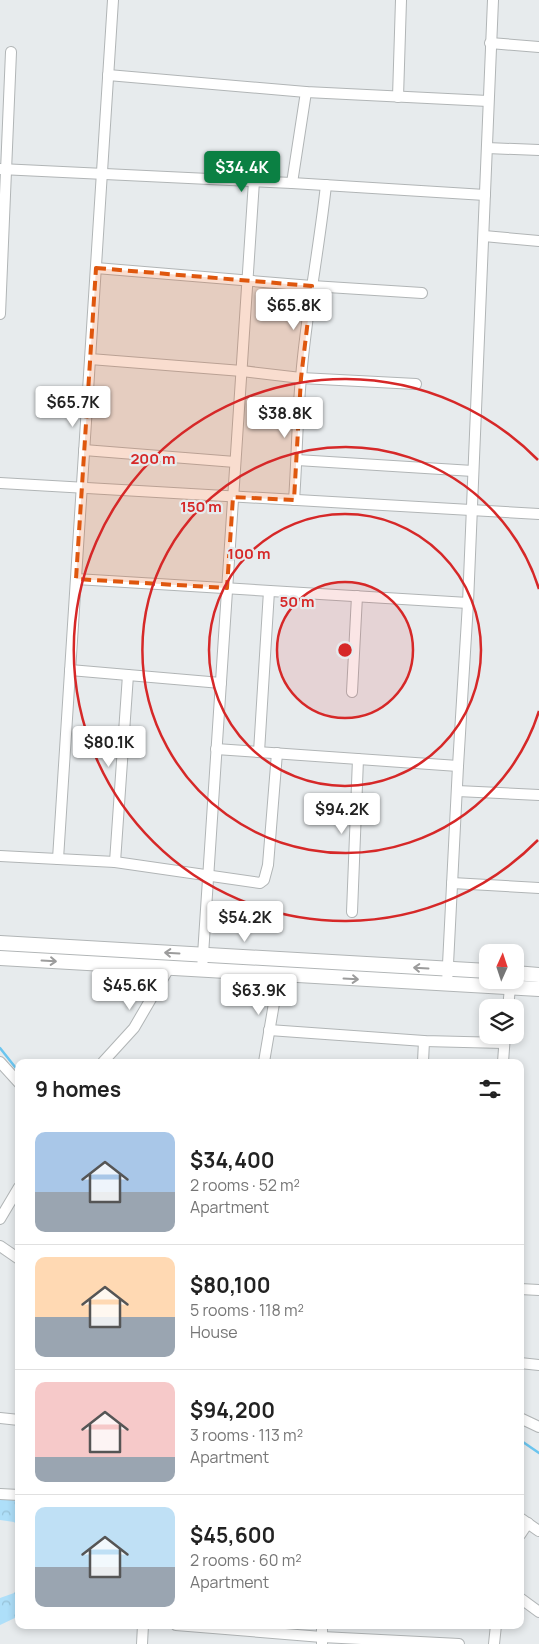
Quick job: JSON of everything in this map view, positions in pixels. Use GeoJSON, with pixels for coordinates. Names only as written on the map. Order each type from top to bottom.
{"type":"FeatureCollection","features":[{"type":"Feature","properties":{"kind":"main road"},"geometry":{"type":"LineString","coordinates":[[0,943],[479,971]]}},
{"type":"Feature","properties":{"kind":"main road"},"geometry":{"type":"LineString","coordinates":[[0,958],[479,986]]}},
{"type":"Feature","properties":{"kind":"main road"},"geometry":{"type":"LineString","coordinates":[[322,962],[322,977]]}},
{"type":"Feature","properties":{"kind":"main road"},"geometry":{"type":"LineString","coordinates":[[524,973],[539,974]]}},
{"type":"Feature","properties":{"kind":"main road"},"geometry":{"type":"LineString","coordinates":[[524,988],[539,989]]}},
{"type":"Feature","properties":{"kind":"street"},"geometry":{"type":"LineString","coordinates":[[58,858],[113,0]]}},
{"type":"Feature","properties":{"kind":"street"},"geometry":{"type":"LineString","coordinates":[[398,97],[401,0]]}},
{"type":"Feature","properties":{"kind":"street"},"geometry":{"type":"LineString","coordinates":[[447,984],[468,603],[493,0]]}},
{"type":"Feature","properties":{"kind":"street"},"geometry":{"type":"LineString","coordinates":[[490,43],[539,47]]}},
{"type":"Feature","properties":{"kind":"street"},"geometry":{"type":"LineString","coordinates":[[0,314],[3,169],[11,52]]}},
{"type":"Feature","properties":{"kind":"street"},"geometry":{"type":"LineString","coordinates":[[108,75],[306,92],[488,101]]}},
{"type":"Feature","properties":{"kind":"street"},"geometry":{"type":"LineString","coordinates":[[292,183],[306,92]]}},
{"type":"Feature","properties":{"kind":"street"},"geometry":{"type":"LineString","coordinates":[[487,148],[539,150]]}},
{"type":"Feature","properties":{"kind":"street"},"geometry":{"type":"LineString","coordinates":[[3,169],[292,183],[485,195]]}},
{"type":"Feature","properties":{"kind":"street"},"geometry":{"type":"LineString","coordinates":[[202,970],[254,182]]}},
{"type":"Feature","properties":{"kind":"street"},"geometry":{"type":"LineString","coordinates":[[294,500],[301,378],[326,185]]}},
{"type":"Feature","properties":{"kind":"street"},"geometry":{"type":"LineString","coordinates":[[484,236],[539,241]]}},
{"type":"Feature","properties":{"kind":"street"},"geometry":{"type":"LineString","coordinates":[[96,268],[422,293]]}},
{"type":"Feature","properties":{"kind":"street"},"geometry":{"type":"LineString","coordinates":[[90,359],[242,371],[301,378],[416,384]]}},
{"type":"Feature","properties":{"kind":"street"},"geometry":{"type":"LineString","coordinates":[[84,450],[235,462]]}},
{"type":"Feature","properties":{"kind":"street"},"geometry":{"type":"LineString","coordinates":[[297,460],[473,471]]}},
{"type":"Feature","properties":{"kind":"street"},"geometry":{"type":"LineString","coordinates":[[0,483],[539,514]]}},
{"type":"Feature","properties":{"kind":"street"},"geometry":{"type":"LineString","coordinates":[[76,579],[468,603]]}},
{"type":"Feature","properties":{"kind":"street"},"geometry":{"type":"LineString","coordinates":[[259,752],[270,591]]}},
{"type":"Feature","properties":{"kind":"street"},"geometry":{"type":"LineString","coordinates":[[352,692],[357,596]]}},
{"type":"Feature","properties":{"kind":"street"},"geometry":{"type":"LineString","coordinates":[[70,670],[220,683]]}},
{"type":"Feature","properties":{"kind":"street"},"geometry":{"type":"LineString","coordinates":[[115,862],[128,675]]}},
{"type":"Feature","properties":{"kind":"street"},"geometry":{"type":"LineString","coordinates":[[216,749],[458,766]]}},
{"type":"Feature","properties":{"kind":"street"},"geometry":{"type":"LineString","coordinates":[[0,856],[115,862],[260,883],[264,880],[268,865],[277,753]]}},
{"type":"Feature","properties":{"kind":"street"},"geometry":{"type":"LineString","coordinates":[[352,912],[358,759]]}},
{"type":"Feature","properties":{"kind":"street"},"geometry":{"type":"LineString","coordinates":[[457,790],[539,795]]}},
{"type":"Feature","properties":{"kind":"street"},"geometry":{"type":"LineString","coordinates":[[452,883],[539,888]]}},
{"type":"Feature","properties":{"kind":"street"},"geometry":{"type":"LineString","coordinates":[[106,1059],[134,1028],[169,968]]}},
{"type":"Feature","properties":{"kind":"street"},"geometry":{"type":"LineString","coordinates":[[264,1059],[279,974]]}},
{"type":"Feature","properties":{"kind":"street"},"geometry":{"type":"LineString","coordinates":[[269,1030],[424,1041],[479,1040]]}},
{"type":"Feature","properties":{"kind":"street"},"geometry":{"type":"LineString","coordinates":[[423,1059],[424,1041]]}},
{"type":"Feature","properties":{"kind":"street"},"geometry":{"type":"LineString","coordinates":[[503,1059],[505,1044]]}},
{"type":"Feature","properties":{"kind":"street"},"geometry":{"type":"LineString","coordinates":[[0,1062],[15,1079]]}},
{"type":"Feature","properties":{"kind":"street"},"geometry":{"type":"LineString","coordinates":[[0,1219],[15,1194]]}},
{"type":"Feature","properties":{"kind":"street"},"geometry":{"type":"LineString","coordinates":[[0,1246],[15,1256]]}},
{"type":"Feature","properties":{"kind":"street"},"geometry":{"type":"LineString","coordinates":[[524,1289],[539,1290]]}},
{"type":"Feature","properties":{"kind":"street"},"geometry":{"type":"LineString","coordinates":[[524,1363],[539,1365]]}},
{"type":"Feature","properties":{"kind":"street"},"geometry":{"type":"LineString","coordinates":[[0,1418],[15,1420]]}},
{"type":"Feature","properties":{"kind":"street"},"geometry":{"type":"LineString","coordinates":[[524,1420],[539,1427]]}},
{"type":"Feature","properties":{"kind":"street"},"geometry":{"type":"LineString","coordinates":[[0,1494],[15,1494]]}},
{"type":"Feature","properties":{"kind":"street"},"geometry":{"type":"LineString","coordinates":[[524,1521],[539,1531]]}},
{"type":"Feature","properties":{"kind":"street"},"geometry":{"type":"LineString","coordinates":[[524,1601],[539,1612]]}},
{"type":"Feature","properties":{"kind":"street"},"geometry":{"type":"LineString","coordinates":[[142,1644],[144,1629]]}},
{"type":"Feature","properties":{"kind":"street"},"geometry":{"type":"LineString","coordinates":[[215,1629],[322,1640],[459,1644]]}},
{"type":"Feature","properties":{"kind":"street"},"geometry":{"type":"LineString","coordinates":[[494,1644],[496,1629]]}},
{"type":"Feature","properties":{"kind":"highlighted area"},"geometry":{"type":"Polygon","coordinates":[[[96,268],[312,286],[301,378],[294,500],[233,497],[227,588],[76,579],[96,268]]]}},
{"type":"Feature","properties":{"kind":"green space"},"geometry":{"type":"Polygon","coordinates":[[[0,1499],[15,1499],[15,1523],[0,1520],[0,1499]]]}},
{"type":"Feature","properties":{"kind":"green space"},"geometry":{"type":"Polygon","coordinates":[[[15,1592],[15,1618],[0,1625],[0,1598],[15,1592]]]}},
{"type":"Feature","properties":{"kind":"waterway"},"geometry":{"type":"LineString","coordinates":[[0,1048],[15,1067]]}},
{"type":"Feature","properties":{"kind":"waterway"},"geometry":{"type":"LineString","coordinates":[[524,1443],[539,1453]]}}]}
